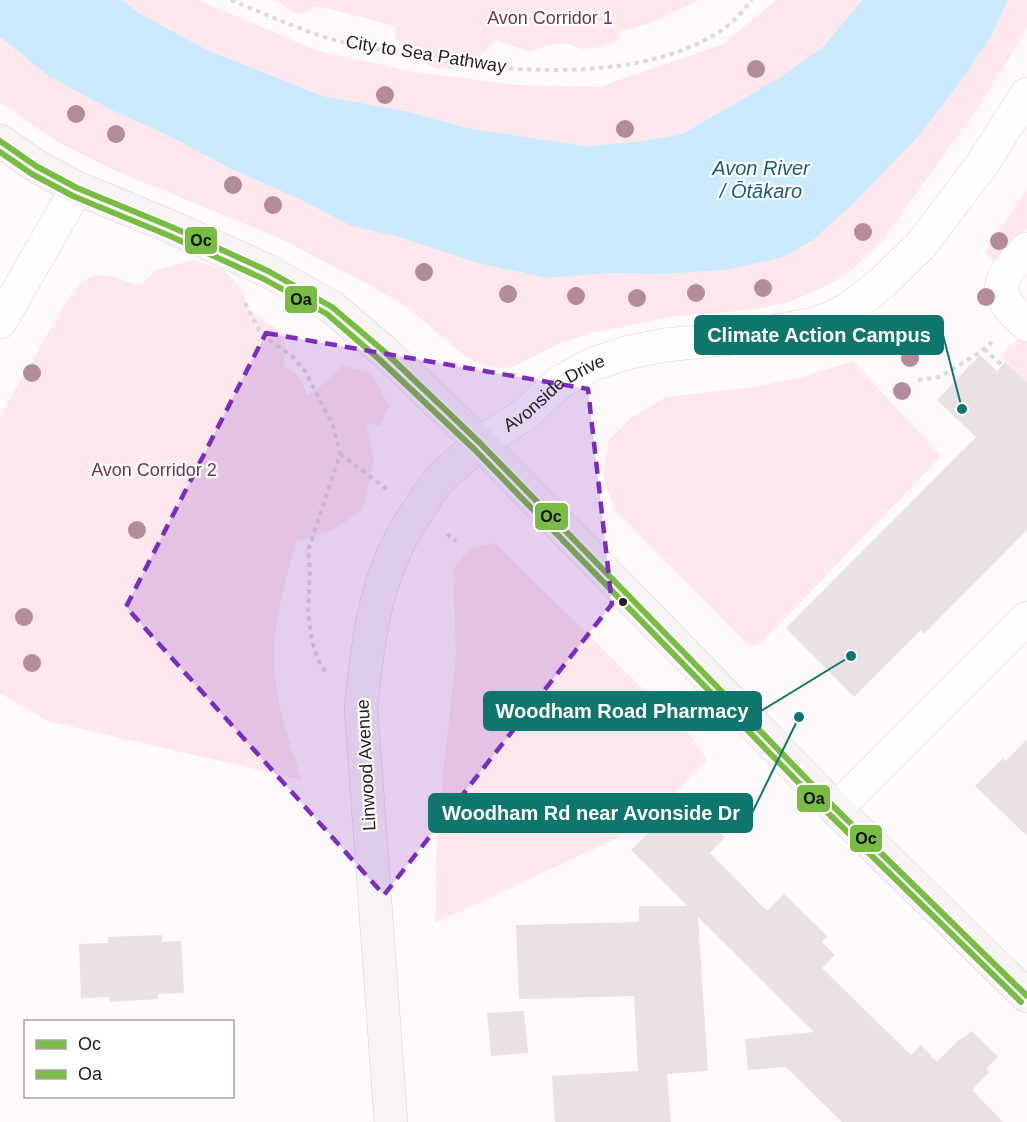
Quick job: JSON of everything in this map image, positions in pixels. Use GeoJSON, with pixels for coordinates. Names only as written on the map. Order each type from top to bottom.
{"type":"FeatureCollection","features":[{"type":"Feature","properties":{"kind":"main road"},"geometry":{"type":"LineString","coordinates":[[0,141],[36,166],[77,188],[174,228],[268,271],[332,307],[386,353],[480,443],[836,809],[1027,996]]}},
{"type":"Feature","properties":{"kind":"main road","name":"Linwood Avenue"},"geometry":{"type":"LineString","coordinates":[[391,1122],[361,709],[367,644],[377,597],[391,556],[408,522],[439,480],[480,443]]}},
{"type":"Feature","properties":{"kind":"street","name":"Avonside Drive"},"geometry":{"type":"LineString","coordinates":[[480,443],[524,416],[560,382],[593,364],[626,353],[665,345],[744,337],[814,324],[849,309],[883,282],[921,245],[981,166],[1027,94]]}},
{"type":"Feature","properties":{"kind":"street"},"geometry":{"type":"LineString","coordinates":[[0,322],[77,188]]}},
{"type":"Feature","properties":{"kind":"street"},"geometry":{"type":"LineString","coordinates":[[1024,322],[1002,294],[1001,282],[1010,267],[1027,249]]}},
{"type":"Feature","properties":{"kind":"street"},"geometry":{"type":"LineString","coordinates":[[836,809],[1027,618]]}},
{"type":"Feature","properties":{"kind":"path","name":"City to Sea Pathway"},"geometry":{"type":"LineString","coordinates":[[231,0],[326,37],[369,48],[489,67],[545,69],[591,69],[662,56],[717,33],[740,15],[752,0]]}},
{"type":"Feature","properties":{"kind":"path"},"geometry":{"type":"LineString","coordinates":[[253,320],[261,334],[292,356],[305,371],[333,426],[340,454],[308,551],[309,614],[312,641],[318,660],[326,673],[361,709]]}},
{"type":"Feature","properties":{"kind":"path"},"geometry":{"type":"LineString","coordinates":[[918,380],[940,376],[1024,322]]}},
{"type":"Feature","properties":{"kind":"path"},"geometry":{"type":"LineString","coordinates":[[984,349],[1002,365]]}},
{"type":"Feature","properties":{"kind":"path"},"geometry":{"type":"LineString","coordinates":[[340,454],[373,479]]}},
{"type":"Feature","properties":{"kind":"highlighted area"},"geometry":{"type":"Polygon","coordinates":[[[266,333],[588,389],[612,604],[384,895],[126,607],[266,333]]]}},
{"type":"Feature","properties":{"kind":"green space"},"geometry":{"type":"Polygon","coordinates":[[[123,0],[198,0],[318,51],[416,72],[517,85],[599,87],[723,44],[776,0],[862,0],[823,47],[779,78],[682,134],[642,141],[586,146],[467,128],[405,111],[323,96],[209,51],[137,12],[123,0]]]}},
{"type":"Feature","properties":{"kind":"green space","name":"Avon Corridor 1"},"geometry":{"type":"Polygon","coordinates":[[[275,0],[699,0],[648,24],[619,32],[619,39],[602,47],[582,49],[566,43],[545,46],[530,52],[495,40],[482,54],[469,63],[457,68],[445,69],[434,67],[409,51],[395,38],[395,26],[318,6],[298,15],[275,0]]]}},
{"type":"Feature","properties":{"kind":"green space"},"geometry":{"type":"Polygon","coordinates":[[[1008,0],[1027,0],[1027,25],[1022,38],[976,111],[881,242],[850,272],[828,285],[789,302],[756,309],[677,316],[594,332],[560,343],[512,367],[483,366],[465,356],[407,307],[373,287],[279,238],[114,170],[54,140],[0,102],[0,37],[50,77],[113,111],[167,135],[233,170],[299,199],[351,226],[399,237],[610,273],[663,274],[726,270],[856,201],[915,140],[959,84],[992,35],[1008,0]]]}},
{"type":"Feature","properties":{"kind":"green space"},"geometry":{"type":"Polygon","coordinates":[[[1027,189],[1027,229],[994,261],[985,252],[1027,189]]]}},
{"type":"Feature","properties":{"kind":"green space","name":"Avon Corridor 2"},"geometry":{"type":"Polygon","coordinates":[[[194,260],[224,270],[240,287],[250,311],[285,334],[284,366],[297,374],[308,395],[330,379],[342,366],[371,372],[389,406],[380,426],[366,422],[374,461],[362,511],[329,532],[295,542],[278,615],[274,645],[277,691],[283,721],[302,780],[47,721],[0,693],[0,416],[66,302],[82,282],[98,275],[140,286],[156,270],[194,260]]]}},
{"type":"Feature","properties":{"kind":"green space"},"geometry":{"type":"Polygon","coordinates":[[[1017,340],[1027,340],[1027,382],[1000,356],[1017,340]]]}},
{"type":"Feature","properties":{"kind":"green space"},"geometry":{"type":"Polygon","coordinates":[[[853,361],[941,456],[760,644],[750,647],[614,509],[603,475],[609,440],[631,418],[666,397],[754,387],[799,378],[853,361]]]}},
{"type":"Feature","properties":{"kind":"green space"},"geometry":{"type":"Polygon","coordinates":[[[495,543],[691,736],[707,760],[643,826],[435,923],[437,832],[456,655],[453,569],[470,548],[495,543]]]}},
{"type":"Feature","properties":{"kind":"water","name":"Avon River / Ōtākaro"},"geometry":{"type":"Polygon","coordinates":[[[0,0],[123,0],[137,12],[209,51],[323,96],[405,111],[467,128],[586,146],[642,141],[682,134],[779,78],[823,47],[862,0],[1008,0],[992,35],[959,84],[915,140],[856,201],[814,239],[784,257],[726,270],[663,274],[610,273],[546,278],[478,263],[399,237],[351,226],[299,199],[233,170],[167,135],[113,111],[50,77],[0,37],[0,0]]]}},
{"type":"Feature","properties":{"kind":"building"},"geometry":{"type":"Polygon","coordinates":[[[980,355],[997,371],[1005,362],[1027,382],[1027,530],[924,634],[921,630],[854,697],[786,628],[976,437],[937,400],[980,355]]]}},
{"type":"Feature","properties":{"kind":"building"},"geometry":{"type":"Polygon","coordinates":[[[1027,739],[1027,836],[975,786],[1003,758],[1006,761],[1027,739]]]}},
{"type":"Feature","properties":{"kind":"building"},"geometry":{"type":"Polygon","coordinates":[[[684,797],[725,837],[710,853],[767,911],[784,894],[827,936],[822,942],[835,955],[822,968],[911,1055],[921,1045],[937,1062],[972,1031],[998,1057],[986,1069],[989,1072],[972,1090],[1003,1122],[842,1122],[786,1067],[748,1070],[745,1039],[814,1032],[698,917],[708,1071],[667,1074],[671,1122],[555,1122],[552,1076],[638,1071],[634,996],[519,999],[516,925],[639,922],[639,906],[688,906],[631,850],[684,797]]]}},
{"type":"Feature","properties":{"kind":"building"},"geometry":{"type":"Polygon","coordinates":[[[162,935],[162,942],[181,941],[184,993],[158,994],[158,999],[110,1002],[109,997],[81,998],[79,944],[108,943],[108,937],[162,935]]]}},
{"type":"Feature","properties":{"kind":"building"},"geometry":{"type":"Polygon","coordinates":[[[524,1011],[528,1053],[491,1056],[487,1013],[524,1011]]]}},
{"type":"Feature","properties":{"kind":"transit line","name":"Oc"},"geometry":{"type":"LineString","coordinates":[[0,141],[36,166],[77,188],[174,228],[268,271],[332,307],[386,353],[480,443],[836,809],[1027,996]]}},
{"type":"Feature","properties":{"kind":"transit line","name":"Oa"},"geometry":{"type":"LineString","coordinates":[[0,152],[32,174],[73,196],[170,236],[264,279],[327,314],[380,360],[474,449],[830,815],[1021,1002]]}},
{"type":"Feature","properties":{"kind":"place","name":"Climate Action Campus"},"geometry":{"type":"Point","coordinates":[962,409]}},
{"type":"Feature","properties":{"kind":"place","name":"Woodham Road Pharmacy"},"geometry":{"type":"Point","coordinates":[851,656]}},
{"type":"Feature","properties":{"kind":"place","name":"Woodham Rd near Avonside Dr"},"geometry":{"type":"Point","coordinates":[799,717]}}]}
